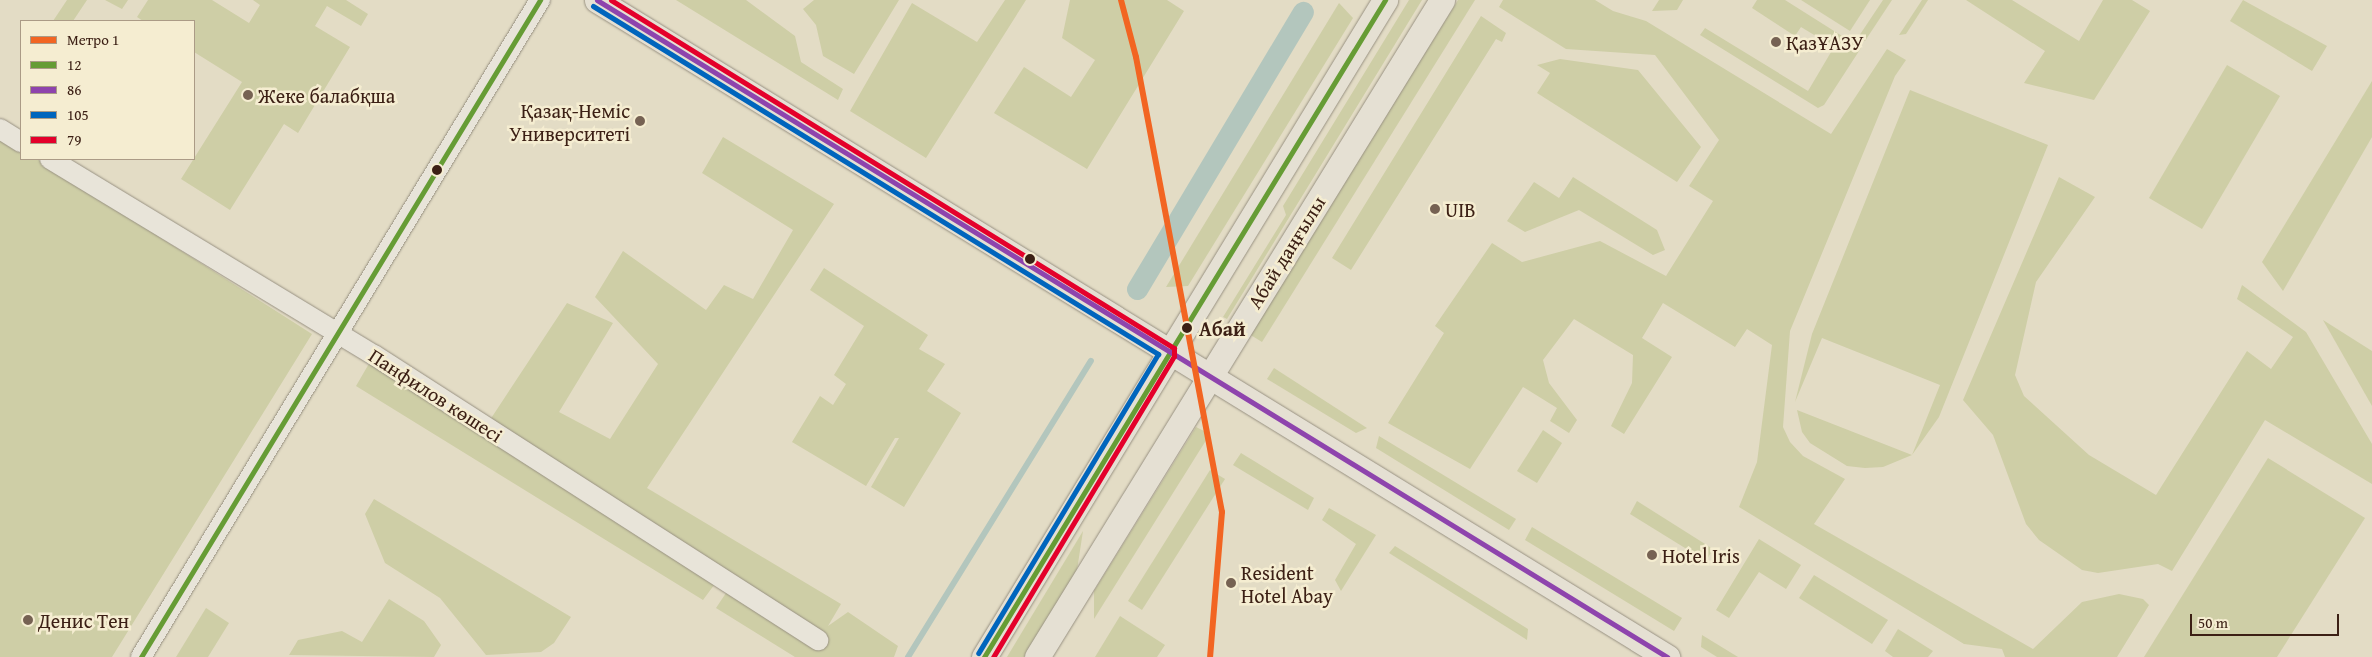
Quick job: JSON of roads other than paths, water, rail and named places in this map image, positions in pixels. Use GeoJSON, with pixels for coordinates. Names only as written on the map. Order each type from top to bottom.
{"type":"FeatureCollection","features":[{"type":"Feature","properties":{"kind":"main road"},"geometry":{"type":"LineString","coordinates":[[597,0],[1667,657]]}},
{"type":"Feature","properties":{"kind":"main road"},"geometry":{"type":"LineString","coordinates":[[984,657],[1168,352],[1385,0]]}},
{"type":"Feature","properties":{"kind":"main road","name":"Абай даңғылы"},"geometry":{"type":"LineString","coordinates":[[1037,657],[1442,0]]}},
{"type":"Feature","properties":{"kind":"street"},"geometry":{"type":"LineString","coordinates":[[141,657],[540,0]]}},
{"type":"Feature","properties":{"kind":"street"},"geometry":{"type":"LineString","coordinates":[[0,129],[20,141]]}},
{"type":"Feature","properties":{"kind":"street","name":"Панфилов көшесі"},"geometry":{"type":"LineString","coordinates":[[52,160],[338,333],[818,640]]}},
{"type":"Feature","properties":{"kind":"waterway"},"geometry":{"type":"LineString","coordinates":[[1137,289],[1303,12]]}},
{"type":"Feature","properties":{"kind":"waterway"},"geometry":{"type":"LineString","coordinates":[[908,657],[1091,361]]}},
{"type":"Feature","properties":{"kind":"metro line","name":"1"},"geometry":{"type":"LineString","coordinates":[[1121,0],[1136,57],[1222,512],[1210,657]]}},
{"type":"Feature","properties":{"kind":"place","name":"ҚазҰАЗУ"},"geometry":{"type":"Point","coordinates":[1776,42]}},
{"type":"Feature","properties":{"kind":"place","name":"Жеке балабқша"},"geometry":{"type":"Point","coordinates":[248,95]}},
{"type":"Feature","properties":{"kind":"place","name":"Қазақ-Неміс Университеті"},"geometry":{"type":"Point","coordinates":[640,121]}},
{"type":"Feature","properties":{"kind":"place","name":"UIB"},"geometry":{"type":"Point","coordinates":[1435,209]}},
{"type":"Feature","properties":{"kind":"place","name":"Абай"},"geometry":{"type":"Point","coordinates":[1187,328]}},
{"type":"Feature","properties":{"kind":"place","name":"Hotel Iris"},"geometry":{"type":"Point","coordinates":[1652,555]}},
{"type":"Feature","properties":{"kind":"place","name":"Resident Hotel Abay"},"geometry":{"type":"Point","coordinates":[1231,583]}},
{"type":"Feature","properties":{"kind":"place","name":"Денис Тен"},"geometry":{"type":"Point","coordinates":[28,620]}}]}
